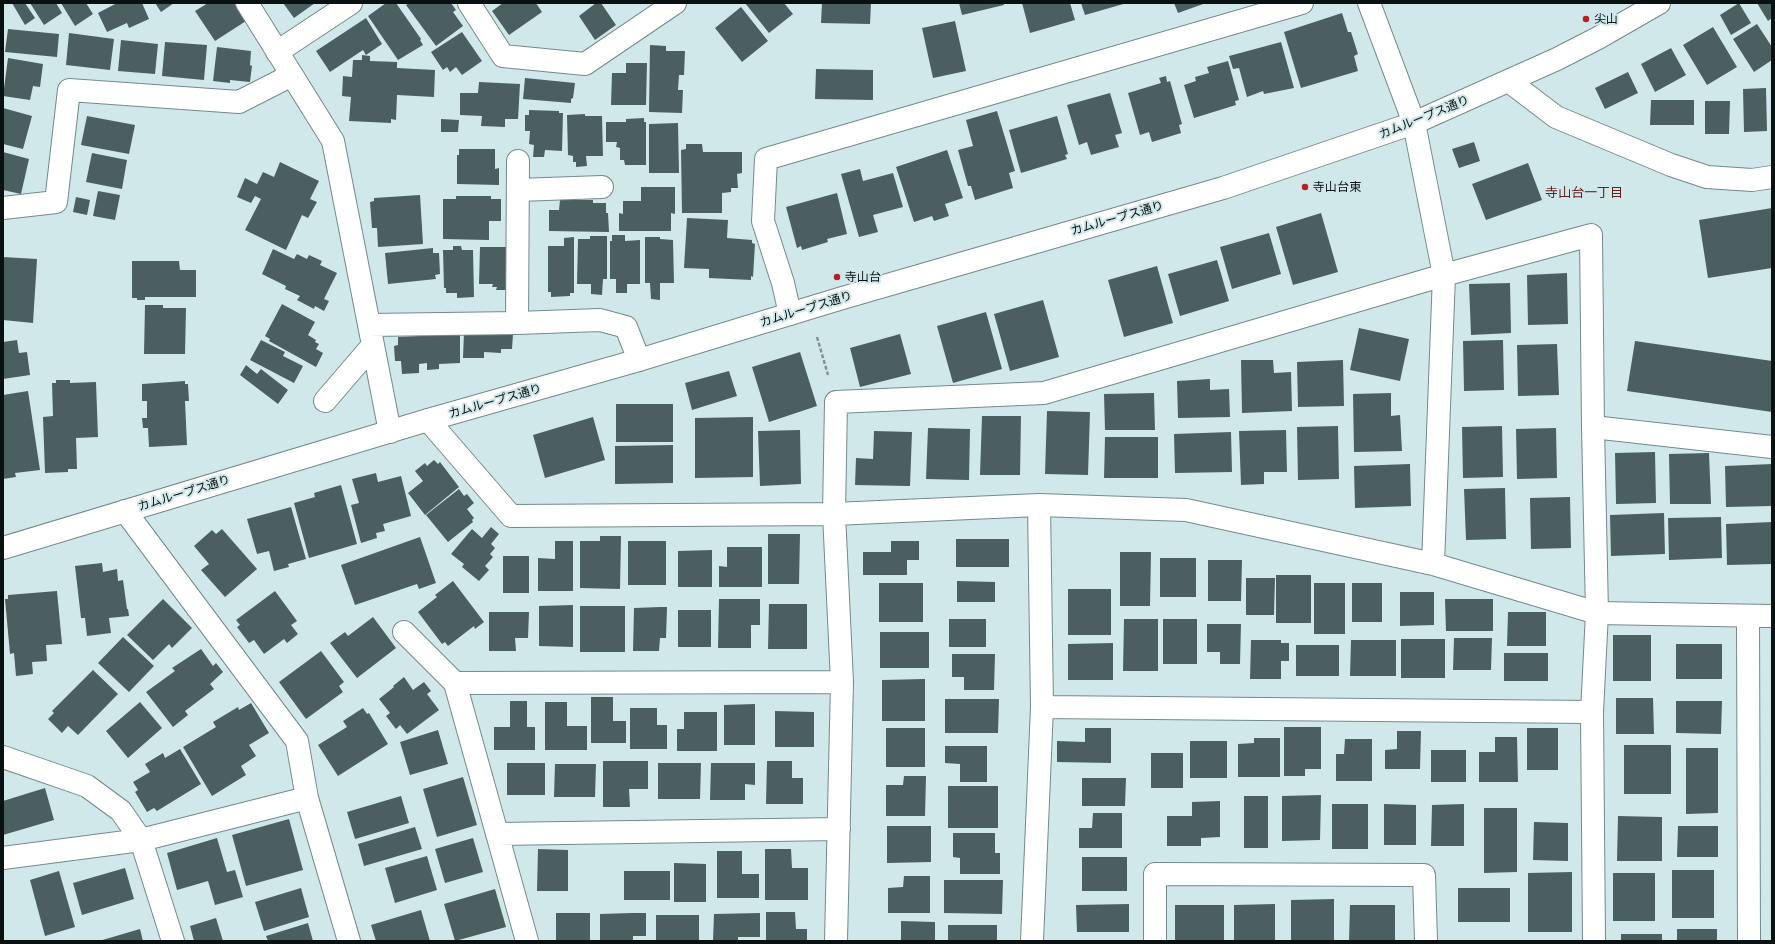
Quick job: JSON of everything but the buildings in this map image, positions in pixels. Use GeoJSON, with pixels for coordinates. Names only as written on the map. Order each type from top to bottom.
{"type":"FeatureCollection","features":[{"type":"Feature","properties":{"kind":"street"},"geometry":{"type":"LineString","coordinates":[[247,3],[332,141],[390,432]]}},
{"type":"Feature","properties":{"kind":"street"},"geometry":{"type":"LineString","coordinates":[[278,52],[351,3]]}},
{"type":"Feature","properties":{"kind":"street"},"geometry":{"type":"LineString","coordinates":[[469,3],[503,56],[585,64],[675,3]]}},
{"type":"Feature","properties":{"kind":"street"},"geometry":{"type":"LineString","coordinates":[[790,314],[783,283],[763,220],[766,159],[1302,3]]}},
{"type":"Feature","properties":{"kind":"street"},"geometry":{"type":"LineString","coordinates":[[1369,3],[1414,123],[1444,275],[1433,564]]}},
{"type":"Feature","properties":{"kind":"street","name":"カムループス通り"},"geometry":{"type":"LineString","coordinates":[[3,548],[428,420],[639,360],[1056,235],[1223,188],[1414,123],[1510,82],[1598,38],[1659,3]]}},
{"type":"Feature","properties":{"kind":"street"},"geometry":{"type":"LineString","coordinates":[[3,208],[56,202],[68,90],[239,102],[292,75]]}},
{"type":"Feature","properties":{"kind":"street"},"geometry":{"type":"LineString","coordinates":[[1510,82],[1556,117],[1671,165],[1707,177],[1752,180],[1772,177]]}},
{"type":"Feature","properties":{"kind":"street"},"geometry":{"type":"LineString","coordinates":[[517,323],[518,161]]}},
{"type":"Feature","properties":{"kind":"street"},"geometry":{"type":"LineString","coordinates":[[518,190],[602,187]]}},
{"type":"Feature","properties":{"kind":"street"},"geometry":{"type":"LineString","coordinates":[[836,941],[842,682],[834,514],[836,402],[1044,393],[1444,275],[1591,235],[1592,426],[1597,613],[1592,712],[1594,941]]}},
{"type":"Feature","properties":{"kind":"street"},"geometry":{"type":"LineString","coordinates":[[371,335],[517,323],[600,320],[626,327],[639,360]]}},
{"type":"Feature","properties":{"kind":"street"},"geometry":{"type":"LineString","coordinates":[[325,401],[371,335]]}},
{"type":"Feature","properties":{"kind":"street"},"geometry":{"type":"LineString","coordinates":[[428,420],[511,516],[834,514],[1039,505],[1186,510],[1433,564],[1597,613],[1772,616]]}},
{"type":"Feature","properties":{"kind":"street"},"geometry":{"type":"LineString","coordinates":[[1592,426],[1772,447]]}},
{"type":"Feature","properties":{"kind":"street"},"geometry":{"type":"LineString","coordinates":[[1032,941],[1042,707],[1039,505]]}},
{"type":"Feature","properties":{"kind":"street"},"geometry":{"type":"LineString","coordinates":[[125,511],[297,741],[307,798],[349,941]]}},
{"type":"Feature","properties":{"kind":"street"},"geometry":{"type":"LineString","coordinates":[[1748,616],[1749,941]]}},
{"type":"Feature","properties":{"kind":"street"},"geometry":{"type":"LineString","coordinates":[[404,632],[454,683],[527,941]]}},
{"type":"Feature","properties":{"kind":"street"},"geometry":{"type":"LineString","coordinates":[[454,683],[842,682]]}},
{"type":"Feature","properties":{"kind":"street"},"geometry":{"type":"LineString","coordinates":[[1042,707],[1592,712]]}},
{"type":"Feature","properties":{"kind":"street"},"geometry":{"type":"LineString","coordinates":[[3,757],[87,786],[121,811],[141,840],[173,941]]}},
{"type":"Feature","properties":{"kind":"street"},"geometry":{"type":"LineString","coordinates":[[3,858],[141,840],[307,798]]}},
{"type":"Feature","properties":{"kind":"street"},"geometry":{"type":"LineString","coordinates":[[497,834],[839,829]]}},
{"type":"Feature","properties":{"kind":"street"},"geometry":{"type":"LineString","coordinates":[[1155,941],[1155,874],[1424,875],[1426,941]]}},
{"type":"Feature","properties":{"kind":"path"},"geometry":{"type":"LineString","coordinates":[[817,337],[836,402]]}},
{"type":"Feature","properties":{"kind":"place","name":"尖山"},"geometry":{"type":"Point","coordinates":[1586,19]}},
{"type":"Feature","properties":{"kind":"place","name":"寺山台東"},"geometry":{"type":"Point","coordinates":[1305,187]}},
{"type":"Feature","properties":{"kind":"place","name":"寺山台"},"geometry":{"type":"Point","coordinates":[837,277]}},
{"type":"Feature","properties":{"kind":"district","name":"寺山台一丁目"},"geometry":{"type":"Point","coordinates":[1584,193]}}]}
